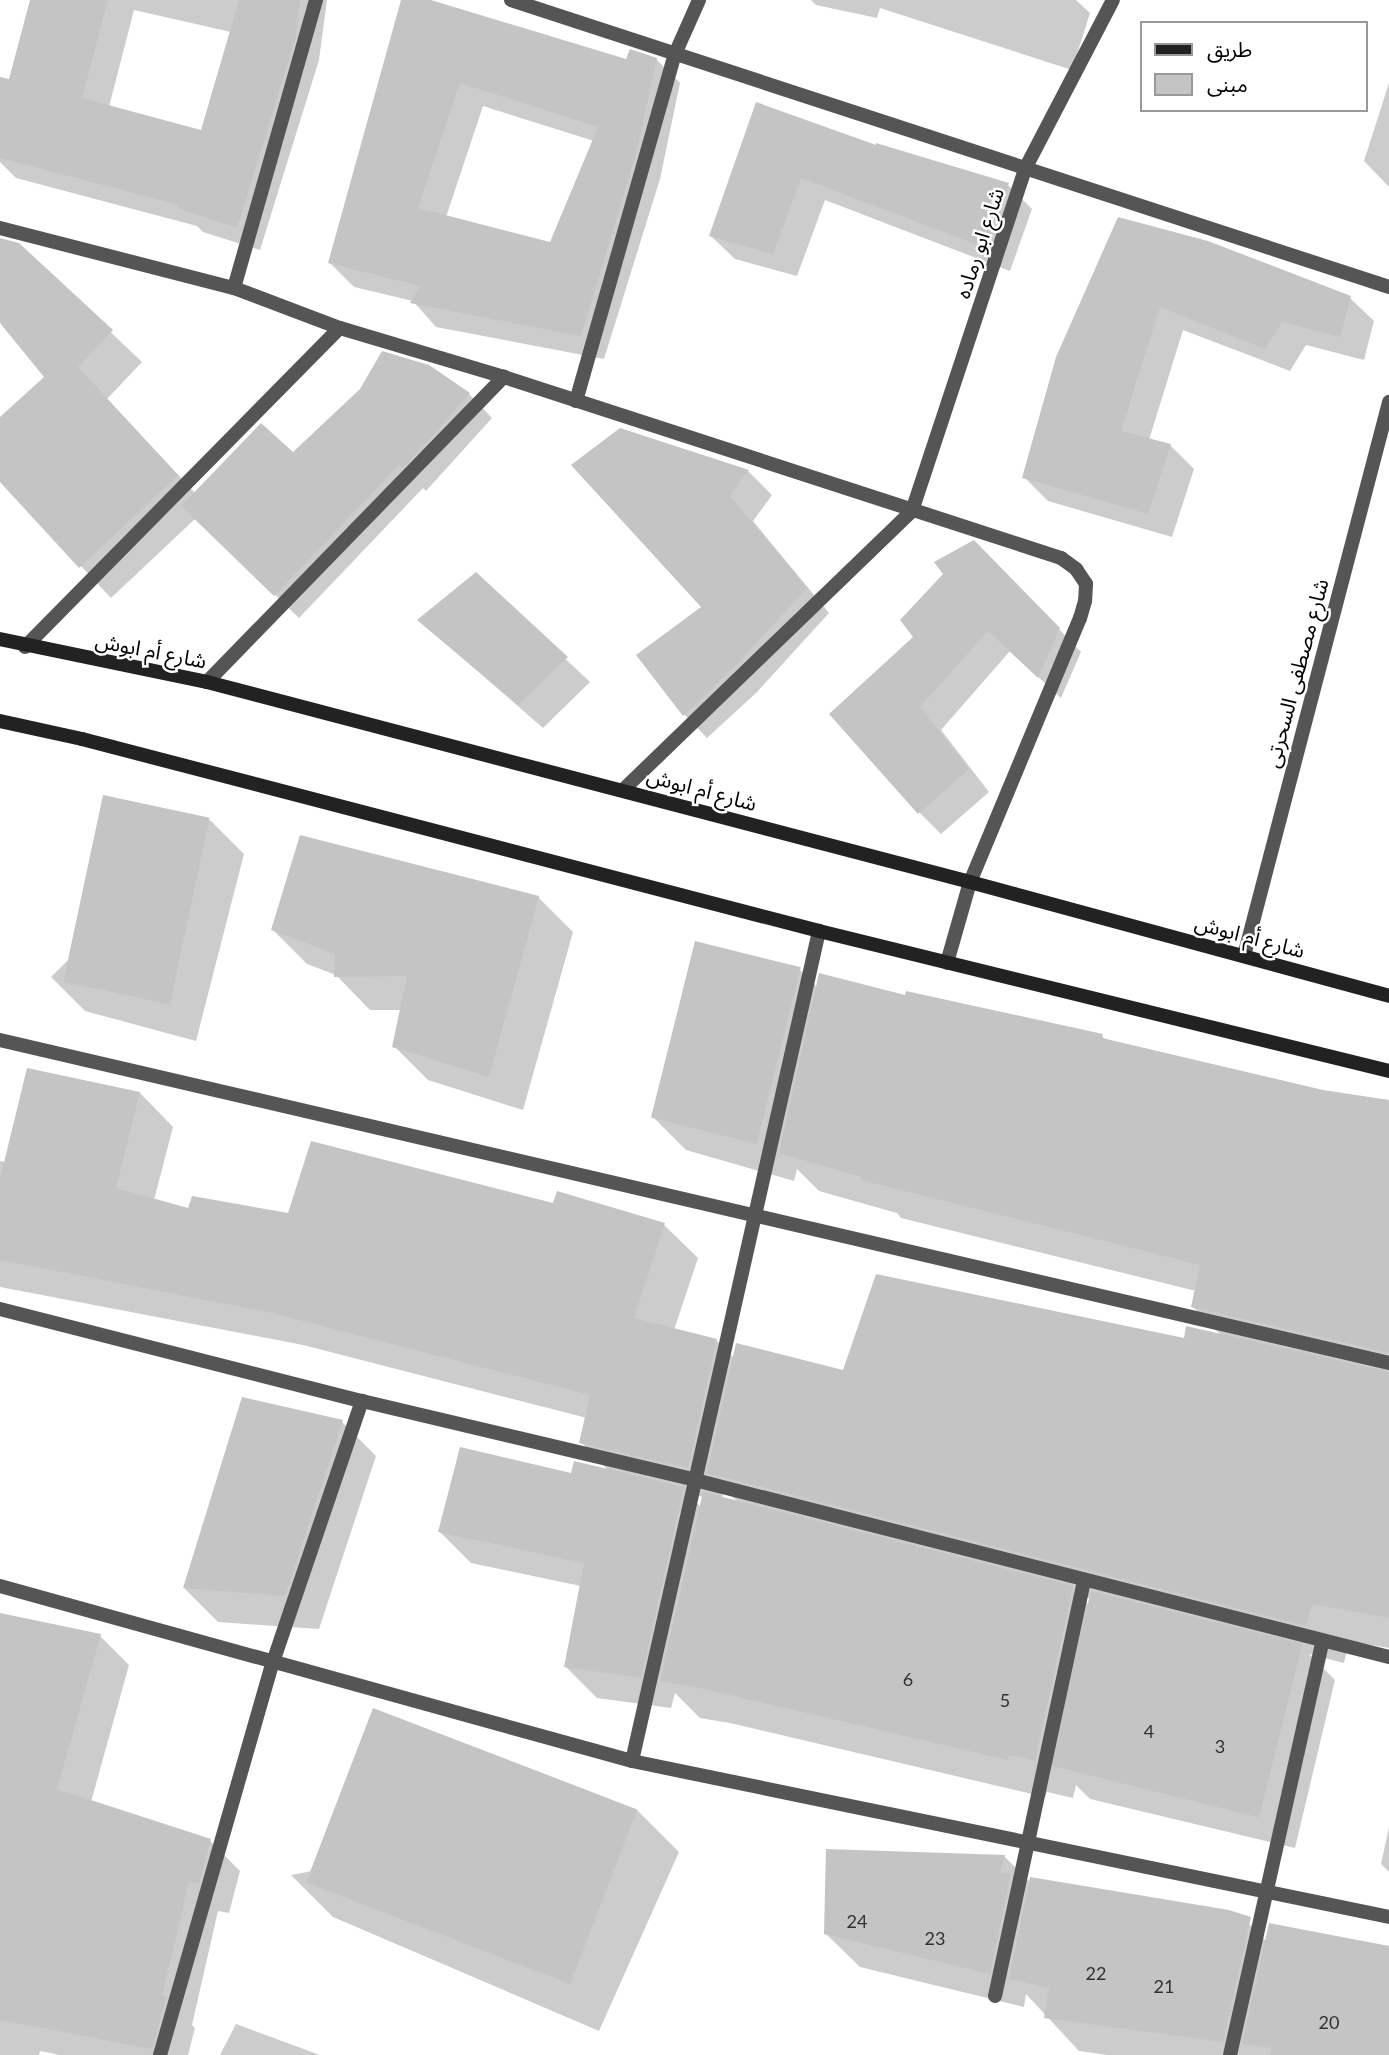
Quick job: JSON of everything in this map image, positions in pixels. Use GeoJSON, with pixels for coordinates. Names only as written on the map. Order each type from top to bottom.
{"type":"FeatureCollection","features":[{"type":"Feature","properties":{"kind":"street"},"geometry":{"type":"LineString","coordinates":[[234,288],[316,0]]}},
{"type":"Feature","properties":{"kind":"street"},"geometry":{"type":"LineString","coordinates":[[511,0],[1389,287]]}},
{"type":"Feature","properties":{"kind":"street"},"geometry":{"type":"LineString","coordinates":[[576,401],[676,54],[699,0]]}},
{"type":"Feature","properties":{"kind":"street","name":"شارع ابو رماده"},"geometry":{"type":"LineString","coordinates":[[912,511],[1026,167],[1113,0]]}},
{"type":"Feature","properties":{"kind":"street"},"geometry":{"type":"LineString","coordinates":[[0,228],[234,288],[340,328],[504,377],[1061,558],[1076,569],[1086,583],[1086,601],[970,882],[947,963]]}},
{"type":"Feature","properties":{"kind":"street"},"geometry":{"type":"LineString","coordinates":[[25,647],[340,328]]}},
{"type":"Feature","properties":{"kind":"street"},"geometry":{"type":"LineString","coordinates":[[207,682],[504,377]]}},
{"type":"Feature","properties":{"kind":"street","name":"شارع مصطفى السحرتى"},"geometry":{"type":"LineString","coordinates":[[1244,956],[1389,402]]}},
{"type":"Feature","properties":{"kind":"street"},"geometry":{"type":"LineString","coordinates":[[623,790],[912,511]]}},
{"type":"Feature","properties":{"kind":"street","name":"شارع أم ابوش"},"geometry":{"type":"LineString","coordinates":[[0,639],[25,647],[207,682],[970,882],[1389,996]]}},
{"type":"Feature","properties":{"kind":"street"},"geometry":{"type":"LineString","coordinates":[[0,721],[95,742],[819,931],[1389,1071]]}},
{"type":"Feature","properties":{"kind":"street"},"geometry":{"type":"LineString","coordinates":[[632,1761],[819,931]]}},
{"type":"Feature","properties":{"kind":"street"},"geometry":{"type":"LineString","coordinates":[[0,1040],[1389,1363]]}},
{"type":"Feature","properties":{"kind":"street"},"geometry":{"type":"LineString","coordinates":[[0,1309],[362,1401],[695,1480],[1389,1657]]}},
{"type":"Feature","properties":{"kind":"street"},"geometry":{"type":"LineString","coordinates":[[160,2055],[273,1662],[362,1401]]}},
{"type":"Feature","properties":{"kind":"street"},"geometry":{"type":"LineString","coordinates":[[995,1996],[1084,1580]]}},
{"type":"Feature","properties":{"kind":"street"},"geometry":{"type":"LineString","coordinates":[[0,1586],[632,1761],[1028,1840],[1389,1917]]}},
{"type":"Feature","properties":{"kind":"street"},"geometry":{"type":"LineString","coordinates":[[1230,2055],[1269,1892],[1322,1642]]}},
{"type":"Feature","properties":{"kind":"building"},"geometry":{"type":"Polygon","coordinates":[[[30,0],[108,0],[82,98],[201,130],[239,0],[300,0],[296,36],[237,228],[177,208],[179,205],[0,158],[0,77],[9,79],[30,0]]]}},
{"type":"Feature","properties":{"kind":"building"},"geometry":{"type":"Polygon","coordinates":[[[401,0],[431,0],[626,59],[630,49],[657,58],[636,154],[581,336],[410,303],[420,286],[328,263],[401,0]],[[460,83],[418,208],[550,242],[598,127],[460,83]]]}},
{"type":"Feature","properties":{"kind":"building"},"geometry":{"type":"Polygon","coordinates":[[[756,102],[876,145],[1009,183],[986,248],[801,178],[773,254],[709,236],[756,102]]]}},
{"type":"Feature","properties":{"kind":"building"},"geometry":{"type":"Polygon","coordinates":[[[1118,217],[1208,241],[1351,296],[1340,337],[1282,322],[1265,349],[1160,307],[1121,431],[1171,444],[1148,514],[1022,478],[1056,357],[1118,217]]]}},
{"type":"Feature","properties":{"kind":"building"},"geometry":{"type":"Polygon","coordinates":[[[0,238],[19,243],[113,330],[78,367],[178,475],[79,568],[0,482],[0,417],[44,377],[0,323],[0,238]]]}},
{"type":"Feature","properties":{"kind":"building"},"geometry":{"type":"Polygon","coordinates":[[[382,351],[429,365],[470,393],[402,468],[399,465],[274,596],[181,506],[261,423],[293,452],[360,389],[382,351]]]}},
{"type":"Feature","properties":{"kind":"building"},"geometry":{"type":"Polygon","coordinates":[[[620,428],[749,470],[730,496],[807,588],[733,668],[683,716],[636,655],[701,607],[571,465],[620,428]]]}},
{"type":"Feature","properties":{"kind":"building"},"geometry":{"type":"Polygon","coordinates":[[[974,540],[1060,628],[1038,678],[988,631],[920,707],[969,769],[918,814],[829,714],[913,637],[900,620],[943,574],[934,562],[974,540]]]}},
{"type":"Feature","properties":{"kind":"building"},"geometry":{"type":"Polygon","coordinates":[[[476,572],[568,657],[518,705],[417,620],[476,572]]]}},
{"type":"Feature","properties":{"kind":"building"},"geometry":{"type":"Polygon","coordinates":[[[103,795],[210,818],[170,1004],[63,982],[103,795]]]}},
{"type":"Feature","properties":{"kind":"building"},"geometry":{"type":"Polygon","coordinates":[[[300,835],[539,896],[489,1077],[392,1047],[407,976],[334,977],[335,954],[271,930],[300,835]]]}},
{"type":"Feature","properties":{"kind":"building"},"geometry":{"type":"Polygon","coordinates":[[[695,941],[801,967],[757,1144],[651,1118],[695,941]]]}},
{"type":"Feature","properties":{"kind":"building"},"geometry":{"type":"Polygon","coordinates":[[[819,973],[905,995],[906,991],[1103,1034],[1102,1038],[1323,1090],[1389,1100],[1389,1353],[1191,1307],[1200,1265],[861,1180],[862,1177],[779,1153],[819,973]]]}},
{"type":"Feature","properties":{"kind":"building"},"geometry":{"type":"Polygon","coordinates":[[[27,1068],[140,1092],[116,1188],[188,1208],[192,1196],[288,1213],[311,1141],[553,1203],[557,1191],[665,1223],[634,1318],[717,1339],[688,1468],[579,1443],[590,1395],[268,1312],[0,1260],[0,1179],[27,1068]]]}},
{"type":"Feature","properties":{"kind":"building"},"geometry":{"type":"Polygon","coordinates":[[[876,1274],[1184,1338],[1186,1326],[1389,1372],[1389,1618],[1312,1604],[1306,1626],[707,1473],[736,1343],[843,1370],[876,1274]]]}},
{"type":"Feature","properties":{"kind":"building"},"geometry":{"type":"Polygon","coordinates":[[[242,1397],[343,1420],[285,1596],[183,1588],[242,1397]]]}},
{"type":"Feature","properties":{"kind":"building"},"geometry":{"type":"Polygon","coordinates":[[[460,1447],[571,1473],[574,1461],[684,1487],[641,1678],[564,1667],[584,1563],[438,1532],[460,1447]]]}},
{"type":"Feature","properties":{"kind":"building"},"geometry":{"type":"Polygon","coordinates":[[[703,1492],[1073,1586],[1035,1761],[1009,1755],[1008,1760],[660,1681],[703,1492]]]}},
{"type":"Feature","properties":{"kind":"building"},"geometry":{"type":"Polygon","coordinates":[[[1091,1591],[1303,1644],[1259,1817],[1048,1765],[1091,1591]]]}},
{"type":"Feature","properties":{"kind":"building"},"geometry":{"type":"Polygon","coordinates":[[[0,1613],[101,1634],[57,1789],[211,1839],[199,1884],[189,1882],[162,1996],[167,1997],[152,2049],[0,2020],[0,1613]]]}},
{"type":"Feature","properties":{"kind":"building"},"geometry":{"type":"Polygon","coordinates":[[[373,1708],[637,1809],[570,1984],[306,1883],[373,1708]]]}},
{"type":"Feature","properties":{"kind":"building"},"geometry":{"type":"Polygon","coordinates":[[[826,1849],[1005,1855],[1000,1872],[1011,1874],[990,1974],[824,1934],[826,1849]]]}},
{"type":"Feature","properties":{"kind":"building"},"geometry":{"type":"Polygon","coordinates":[[[1030,1877],[1229,1910],[1251,1917],[1223,2042],[1044,2018],[1049,1988],[1009,1979],[1030,1877]]]}},
{"type":"Feature","properties":{"kind":"building"},"geometry":{"type":"Polygon","coordinates":[[[1269,1923],[1389,1946],[1389,2055],[1270,2055],[1272,2048],[1242,2044],[1269,1923]]]}}]}
